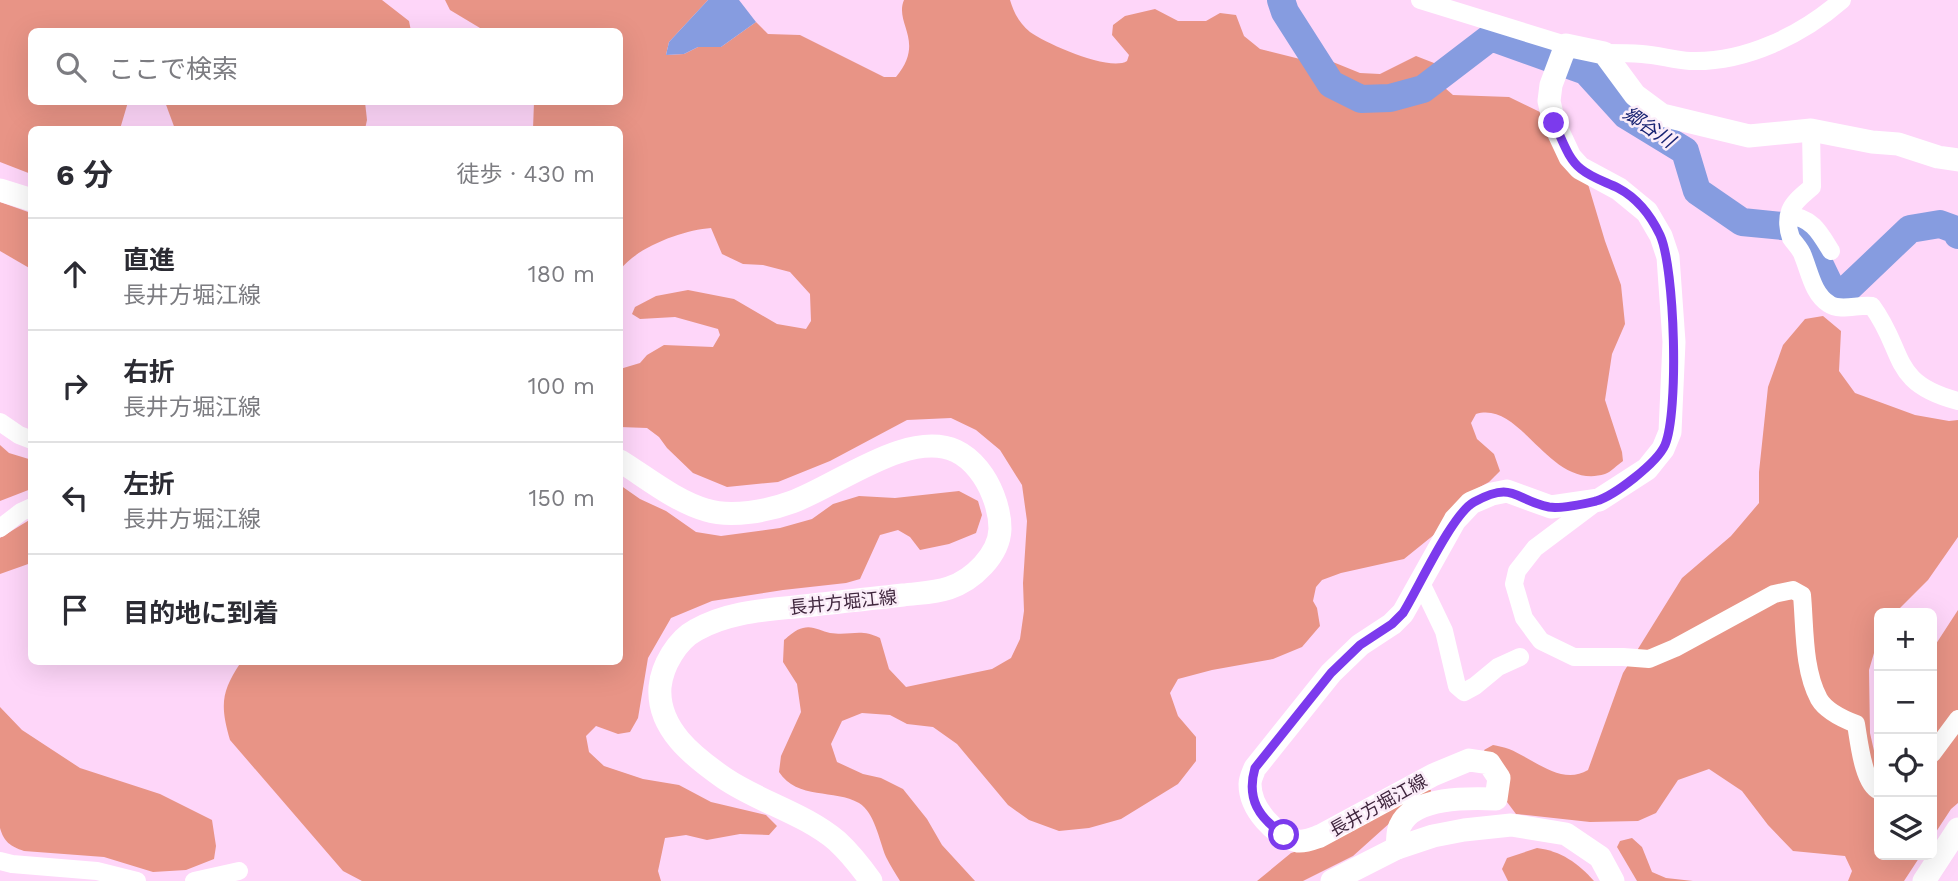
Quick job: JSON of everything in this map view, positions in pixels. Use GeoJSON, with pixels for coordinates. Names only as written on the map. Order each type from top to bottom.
{"type":"FeatureCollection","features":[{"type":"Feature","properties":{"kind":"main road"},"geometry":{"type":"LineString","coordinates":[[1565,49],[1604,53],[1635,94],[1662,114],[1749,136],[1811,130],[1872,142],[1898,144],[1938,157],[1958,160]]}},
{"type":"Feature","properties":{"kind":"main road","name":"長井方堀江線"},"geometry":{"type":"LineString","coordinates":[[1511,825],[1496,799],[1499,778],[1489,763],[1469,760],[1433,775],[1320,836],[1301,841],[1284,835],[1270,825],[1253,800],[1250,784],[1255,768],[1331,673],[1360,645],[1392,624],[1403,613],[1455,520],[1471,503],[1507,491],[1550,507],[1599,500],[1647,469],[1663,449],[1670,432],[1674,342],[1668,257],[1661,236],[1647,212],[1619,189],[1580,168],[1570,157],[1554,123],[1549,101],[1551,85],[1565,49]]}},
{"type":"Feature","properties":{"kind":"main road"},"geometry":{"type":"LineString","coordinates":[[0,190],[28,199]]}},
{"type":"Feature","properties":{"kind":"main road","name":"長井方堀江線"},"geometry":{"type":"LineString","coordinates":[[623,463],[683,500],[707,511],[732,513],[792,502],[871,464],[903,452],[932,446],[956,451],[979,468],[998,509],[1000,530],[996,547],[970,578],[948,588],[918,593],[761,610],[721,618],[694,631],[678,646],[667,663],[660,685],[661,704],[672,732],[690,752],[726,780],[836,841],[871,881]]}},
{"type":"Feature","properties":{"kind":"main road","name":"長井方堀江線"},"geometry":{"type":"LineString","coordinates":[[1397,848],[1400,825],[1410,814],[1432,803],[1496,799]]}},
{"type":"Feature","properties":{"kind":"main road"},"geometry":{"type":"LineString","coordinates":[[1332,881],[1397,848],[1433,836],[1511,825],[1566,834],[1600,857],[1614,881]]}},
{"type":"Feature","properties":{"kind":"main road"},"geometry":{"type":"LineString","coordinates":[[1924,881],[1958,829]]}},
{"type":"Feature","properties":{"kind":"street"},"geometry":{"type":"LineString","coordinates":[[1420,0],[1565,49]]}},
{"type":"Feature","properties":{"kind":"street"},"geometry":{"type":"LineString","coordinates":[[1604,53],[1643,54],[1689,61],[1724,60],[1792,35],[1824,16],[1842,0]]}},
{"type":"Feature","properties":{"kind":"street"},"geometry":{"type":"LineString","coordinates":[[1811,130],[1812,187],[1790,210],[1789,216],[1791,237],[1802,253],[1812,283],[1830,306],[1872,306],[1881,318],[1902,367],[1917,384],[1939,396],[1958,401]]}},
{"type":"Feature","properties":{"kind":"street"},"geometry":{"type":"LineString","coordinates":[[1789,216],[1807,219],[1818,229],[1831,251]]}},
{"type":"Feature","properties":{"kind":"street"},"geometry":{"type":"LineString","coordinates":[[0,422],[28,438]]}},
{"type":"Feature","properties":{"kind":"street"},"geometry":{"type":"LineString","coordinates":[[1599,500],[1535,548],[1517,571],[1514,584],[1524,618],[1541,641],[1574,657],[1649,659],[1675,648],[1774,594],[1793,590],[1802,595],[1806,648],[1820,701],[1838,716],[1856,724],[1867,777],[1874,788]]}},
{"type":"Feature","properties":{"kind":"street"},"geometry":{"type":"LineString","coordinates":[[0,528],[28,509]]}},
{"type":"Feature","properties":{"kind":"street"},"geometry":{"type":"LineString","coordinates":[[1421,583],[1444,631],[1457,686],[1464,692],[1498,667],[1520,657]]}},
{"type":"Feature","properties":{"kind":"street"},"geometry":{"type":"LineString","coordinates":[[1937,747],[1958,719]]}},
{"type":"Feature","properties":{"kind":"street"},"geometry":{"type":"LineString","coordinates":[[0,861],[97,871],[137,881]]}},
{"type":"Feature","properties":{"kind":"street"},"geometry":{"type":"LineString","coordinates":[[194,881],[239,872]]}},
{"type":"Feature","properties":{"kind":"shaded area"},"geometry":{"type":"Polygon","coordinates":[[[0,0],[382,0],[409,21],[410,28],[28,28],[28,105],[127,105],[121,126],[28,126],[28,173],[0,162],[0,0]]]}},
{"type":"Feature","properties":{"kind":"shaded area"},"geometry":{"type":"Polygon","coordinates":[[[445,0],[708,0],[669,42],[666,55],[684,54],[698,47],[721,47],[756,22],[768,34],[800,35],[884,77],[896,77],[905,64],[908,53],[908,34],[902,9],[904,0],[1010,0],[1017,18],[1030,32],[1064,49],[1107,63],[1127,61],[1129,55],[1112,35],[1113,25],[1125,16],[1155,9],[1178,21],[1206,21],[1220,13],[1236,15],[1244,36],[1260,49],[1300,59],[1328,60],[1360,73],[1380,74],[1416,56],[1434,63],[1445,88],[1453,95],[1509,97],[1540,112],[1579,154],[1621,285],[1625,324],[1612,354],[1605,400],[1623,461],[1605,474],[1585,476],[1568,470],[1552,459],[1508,420],[1492,413],[1476,414],[1471,423],[1477,439],[1494,454],[1500,471],[1489,482],[1464,496],[1435,534],[1404,559],[1322,580],[1316,587],[1313,601],[1320,626],[1302,647],[1273,659],[1178,679],[1170,693],[1178,716],[1196,737],[1196,761],[1178,784],[1121,819],[1089,828],[1059,831],[1029,820],[1008,805],[957,744],[933,727],[907,724],[890,715],[862,713],[842,721],[831,744],[837,762],[903,789],[927,819],[942,845],[975,881],[900,881],[886,857],[873,820],[864,807],[839,796],[796,787],[779,772],[781,756],[801,712],[797,684],[783,662],[784,640],[795,631],[806,627],[830,633],[873,635],[880,638],[889,669],[906,687],[992,669],[1011,658],[1020,639],[1024,611],[1027,521],[1022,485],[1000,450],[976,430],[951,418],[907,420],[830,461],[778,482],[727,487],[693,473],[647,428],[623,427],[623,368],[640,363],[647,355],[664,345],[713,347],[720,335],[718,329],[675,317],[640,319],[632,314],[635,307],[656,296],[688,290],[734,299],[777,324],[806,329],[811,321],[810,294],[790,272],[763,265],[743,264],[722,254],[711,228],[687,232],[661,241],[637,254],[623,267],[623,126],[533,126],[534,105],[623,105],[623,28],[480,28],[450,10],[445,0]]]}},
{"type":"Feature","properties":{"kind":"shaded area"},"geometry":{"type":"Polygon","coordinates":[[[166,105],[365,105],[367,120],[366,126],[174,126],[166,105]]]}},
{"type":"Feature","properties":{"kind":"shaded area"},"geometry":{"type":"Polygon","coordinates":[[[0,202],[28,212],[28,267],[0,251],[0,202]]]}},
{"type":"Feature","properties":{"kind":"shaded area"},"geometry":{"type":"Polygon","coordinates":[[[1823,316],[1841,331],[1839,371],[1855,393],[1915,415],[1958,420],[1958,537],[1928,580],[1900,608],[1874,608],[1874,653],[1869,670],[1870,733],[1874,751],[1874,860],[1918,860],[1904,881],[1848,881],[1852,871],[1845,856],[1793,851],[1768,825],[1742,791],[1709,769],[1678,780],[1656,813],[1638,821],[1590,822],[1516,814],[1504,798],[1484,750],[1493,745],[1505,748],[1548,769],[1568,775],[1588,770],[1623,673],[1682,578],[1731,536],[1759,503],[1759,472],[1768,387],[1783,345],[1805,319],[1823,316]]]}},
{"type":"Feature","properties":{"kind":"shaded area"},"geometry":{"type":"Polygon","coordinates":[[[0,445],[9,453],[28,459],[28,490],[0,501],[0,445]]]}},
{"type":"Feature","properties":{"kind":"shaded area"},"geometry":{"type":"Polygon","coordinates":[[[623,487],[640,499],[666,511],[696,532],[721,536],[780,528],[812,519],[833,504],[859,496],[895,498],[959,491],[978,501],[982,515],[976,533],[949,544],[920,550],[910,537],[898,530],[880,535],[860,579],[712,601],[671,618],[648,658],[638,718],[630,732],[618,734],[596,726],[586,736],[589,752],[604,766],[643,779],[679,785],[711,802],[766,815],[777,826],[769,835],[740,834],[707,840],[686,835],[665,838],[658,871],[661,881],[362,881],[343,871],[230,740],[224,708],[229,682],[239,665],[623,665],[623,487]]]}},
{"type":"Feature","properties":{"kind":"shaded area"},"geometry":{"type":"Polygon","coordinates":[[[28,521],[28,564],[0,574],[0,538],[28,521]]]}},
{"type":"Feature","properties":{"kind":"shaded area"},"geometry":{"type":"Polygon","coordinates":[[[1958,610],[1958,803],[1937,830],[1937,671],[1937,642],[1958,610]]]}},
{"type":"Feature","properties":{"kind":"shaded area"},"geometry":{"type":"Polygon","coordinates":[[[0,707],[22,730],[80,768],[160,794],[212,820],[216,846],[214,859],[186,870],[153,872],[104,857],[24,851],[11,845],[3,837],[0,828],[0,707]]]}},
{"type":"Feature","properties":{"kind":"shaded area"},"geometry":{"type":"Polygon","coordinates":[[[1423,790],[1431,790],[1430,798],[1392,821],[1353,856],[1303,881],[1257,881],[1291,853],[1322,843],[1423,790]]]}},
{"type":"Feature","properties":{"kind":"shaded area"},"geometry":{"type":"Polygon","coordinates":[[[1632,838],[1642,847],[1652,872],[1666,878],[1693,881],[1637,881],[1617,847],[1620,841],[1632,838]]]}},
{"type":"Feature","properties":{"kind":"shaded area"},"geometry":{"type":"Polygon","coordinates":[[[1537,848],[1568,859],[1594,881],[1508,881],[1502,869],[1507,858],[1537,848]]]}},
{"type":"Feature","properties":{"kind":"water"},"geometry":{"type":"Polygon","coordinates":[[[708,0],[739,0],[756,22],[721,47],[698,47],[684,54],[666,55],[669,42],[708,0]]]}},
{"type":"Feature","properties":{"kind":"waterway","name":"郷谷川"},"geometry":{"type":"LineString","coordinates":[[1281,0],[1285,12],[1331,84],[1361,99],[1390,98],[1423,89],[1491,37],[1586,71],[1626,115],[1685,151],[1697,191],[1742,222],[1802,228],[1832,290],[1847,289],[1910,229],[1940,224],[1956,230],[1958,235]]}},
{"type":"Feature","properties":{"kind":"route"},"geometry":{"type":"LineString","coordinates":[[1284,835],[1270,825],[1253,800],[1250,784],[1255,768],[1331,673],[1360,645],[1392,624],[1403,613],[1455,520],[1471,503],[1507,491],[1550,507],[1599,500],[1647,469],[1663,449],[1670,432],[1674,342],[1668,257],[1661,236],[1647,212],[1632,198],[1580,168],[1570,157],[1554,123]]}}]}
